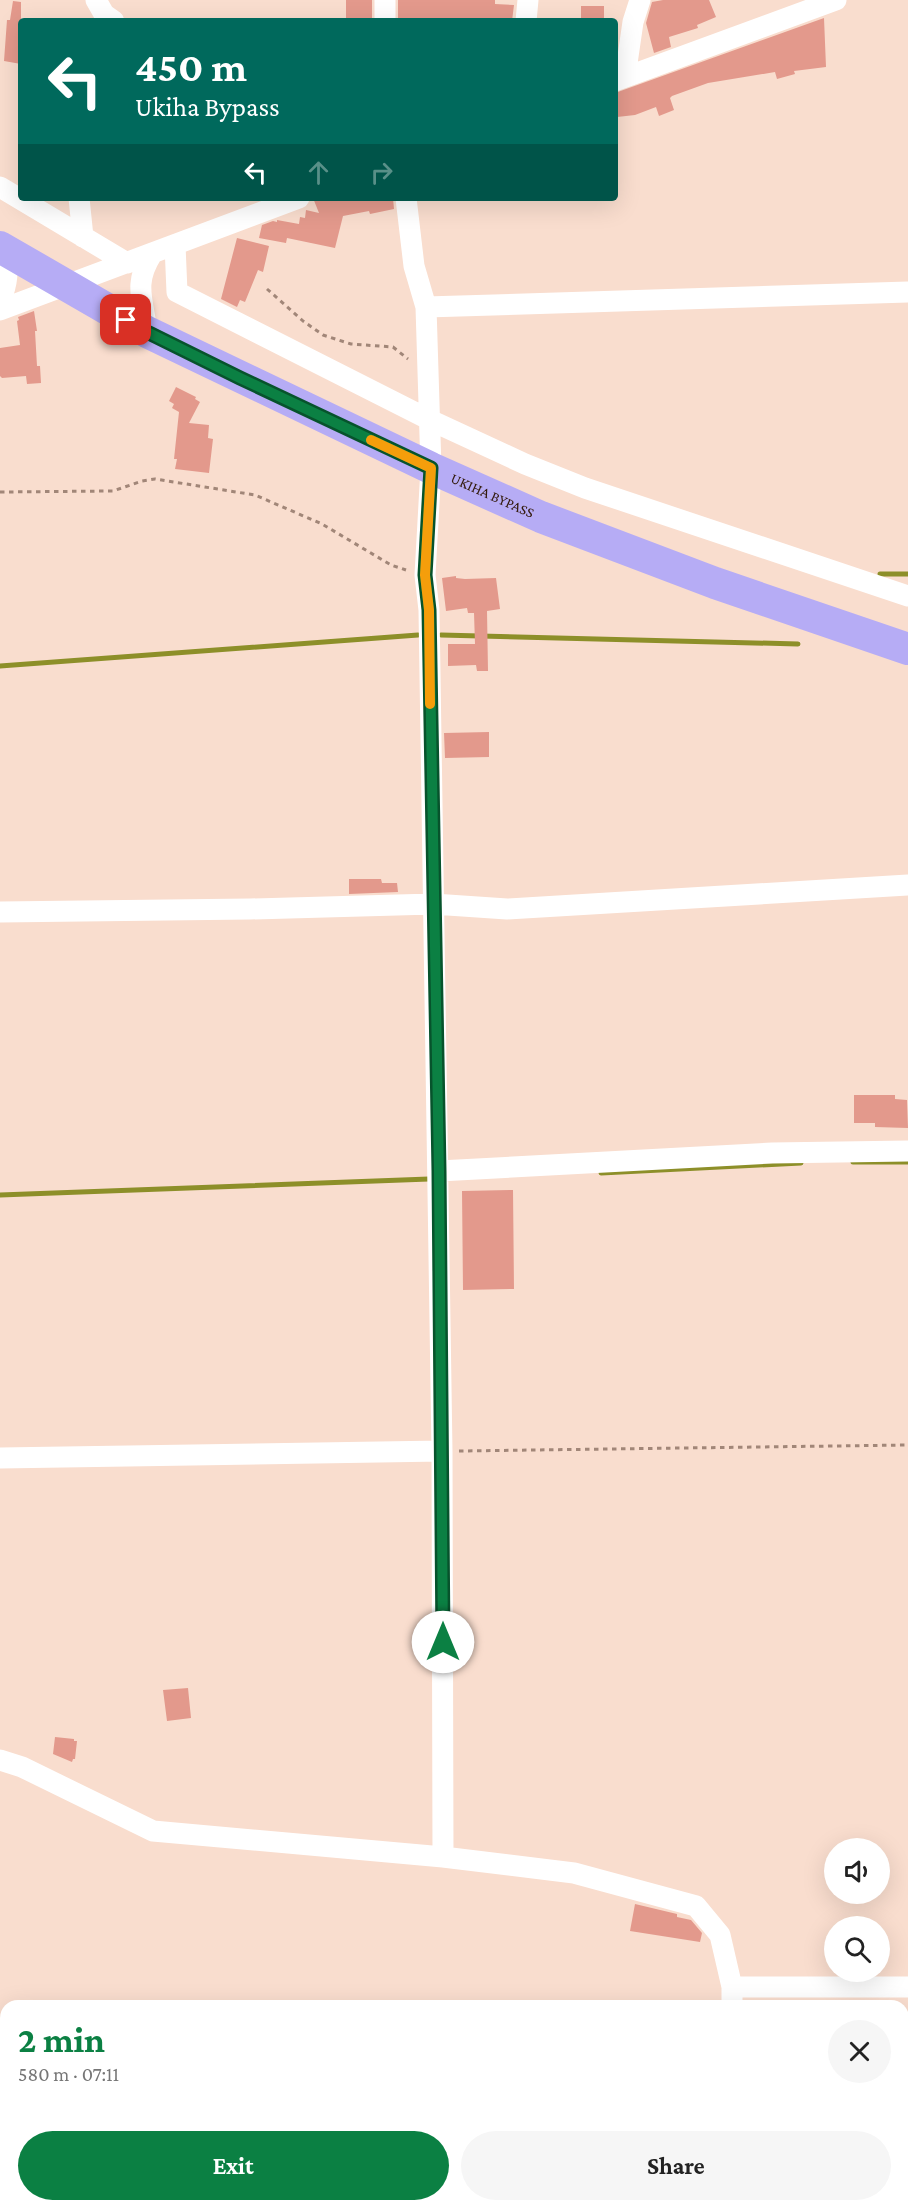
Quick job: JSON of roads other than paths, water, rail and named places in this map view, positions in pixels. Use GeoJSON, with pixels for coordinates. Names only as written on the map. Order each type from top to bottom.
{"type":"FeatureCollection","features":[{"type":"Feature","properties":{"kind":"highway","name":"UKIHA BYPASS"},"geometry":{"type":"LineString","coordinates":[[0,247],[147,332],[431,468],[541,517],[715,583],[908,649]]}},
{"type":"Feature","properties":{"kind":"street"},"geometry":{"type":"LineString","coordinates":[[385,0],[385,18]]}},
{"type":"Feature","properties":{"kind":"street"},"geometry":{"type":"LineString","coordinates":[[526,18],[528,0]]}},
{"type":"Feature","properties":{"kind":"street"},"geometry":{"type":"LineString","coordinates":[[620,79],[640,0]]}},
{"type":"Feature","properties":{"kind":"street"},"geometry":{"type":"LineString","coordinates":[[620,79],[836,0]]}},
{"type":"Feature","properties":{"kind":"street"},"geometry":{"type":"LineString","coordinates":[[0,187],[18,198]]}},
{"type":"Feature","properties":{"kind":"street"},"geometry":{"type":"LineString","coordinates":[[23,201],[127,263]]}},
{"type":"Feature","properties":{"kind":"street"},"geometry":{"type":"LineString","coordinates":[[79,201],[83,237]]}},
{"type":"Feature","properties":{"kind":"street"},"geometry":{"type":"LineString","coordinates":[[0,310],[291,201]]}},
{"type":"Feature","properties":{"kind":"street"},"geometry":{"type":"LineString","coordinates":[[406,201],[414,266],[426,307],[430,420],[431,468],[425,575],[429,610],[439,1171],[443,1857]]}},
{"type":"Feature","properties":{"kind":"street"},"geometry":{"type":"LineString","coordinates":[[174,245],[177,292],[430,420],[525,464],[585,488],[908,596]]}},
{"type":"Feature","properties":{"kind":"street"},"geometry":{"type":"LineString","coordinates":[[0,254],[5,259],[7,276],[0,302]]}},
{"type":"Feature","properties":{"kind":"street"},"geometry":{"type":"LineString","coordinates":[[147,332],[139,286],[142,269],[152,254]]}},
{"type":"Feature","properties":{"kind":"street"},"geometry":{"type":"LineString","coordinates":[[426,307],[908,292]]}},
{"type":"Feature","properties":{"kind":"street"},"geometry":{"type":"LineString","coordinates":[[0,912],[433,904],[507,909],[908,885]]}},
{"type":"Feature","properties":{"kind":"street"},"geometry":{"type":"LineString","coordinates":[[439,1171],[772,1153],[908,1151]]}},
{"type":"Feature","properties":{"kind":"street"},"geometry":{"type":"LineString","coordinates":[[0,1458],[442,1451]]}},
{"type":"Feature","properties":{"kind":"street"},"geometry":{"type":"LineString","coordinates":[[0,1760],[22,1767],[153,1831],[443,1857],[574,1874],[696,1906],[720,1935],[732,1996],[908,1987]]}},
{"type":"Feature","properties":{"kind":"waterway"},"geometry":{"type":"LineString","coordinates":[[880,574],[908,574]]}},
{"type":"Feature","properties":{"kind":"waterway"},"geometry":{"type":"LineString","coordinates":[[0,666],[418,635]]}},
{"type":"Feature","properties":{"kind":"waterway"},"geometry":{"type":"LineString","coordinates":[[441,635],[798,644]]}},
{"type":"Feature","properties":{"kind":"waterway"},"geometry":{"type":"LineString","coordinates":[[853,1162],[908,1162]]}},
{"type":"Feature","properties":{"kind":"waterway"},"geometry":{"type":"LineString","coordinates":[[601,1173],[801,1163]]}},
{"type":"Feature","properties":{"kind":"waterway"},"geometry":{"type":"LineString","coordinates":[[0,1195],[429,1179]]}}]}
